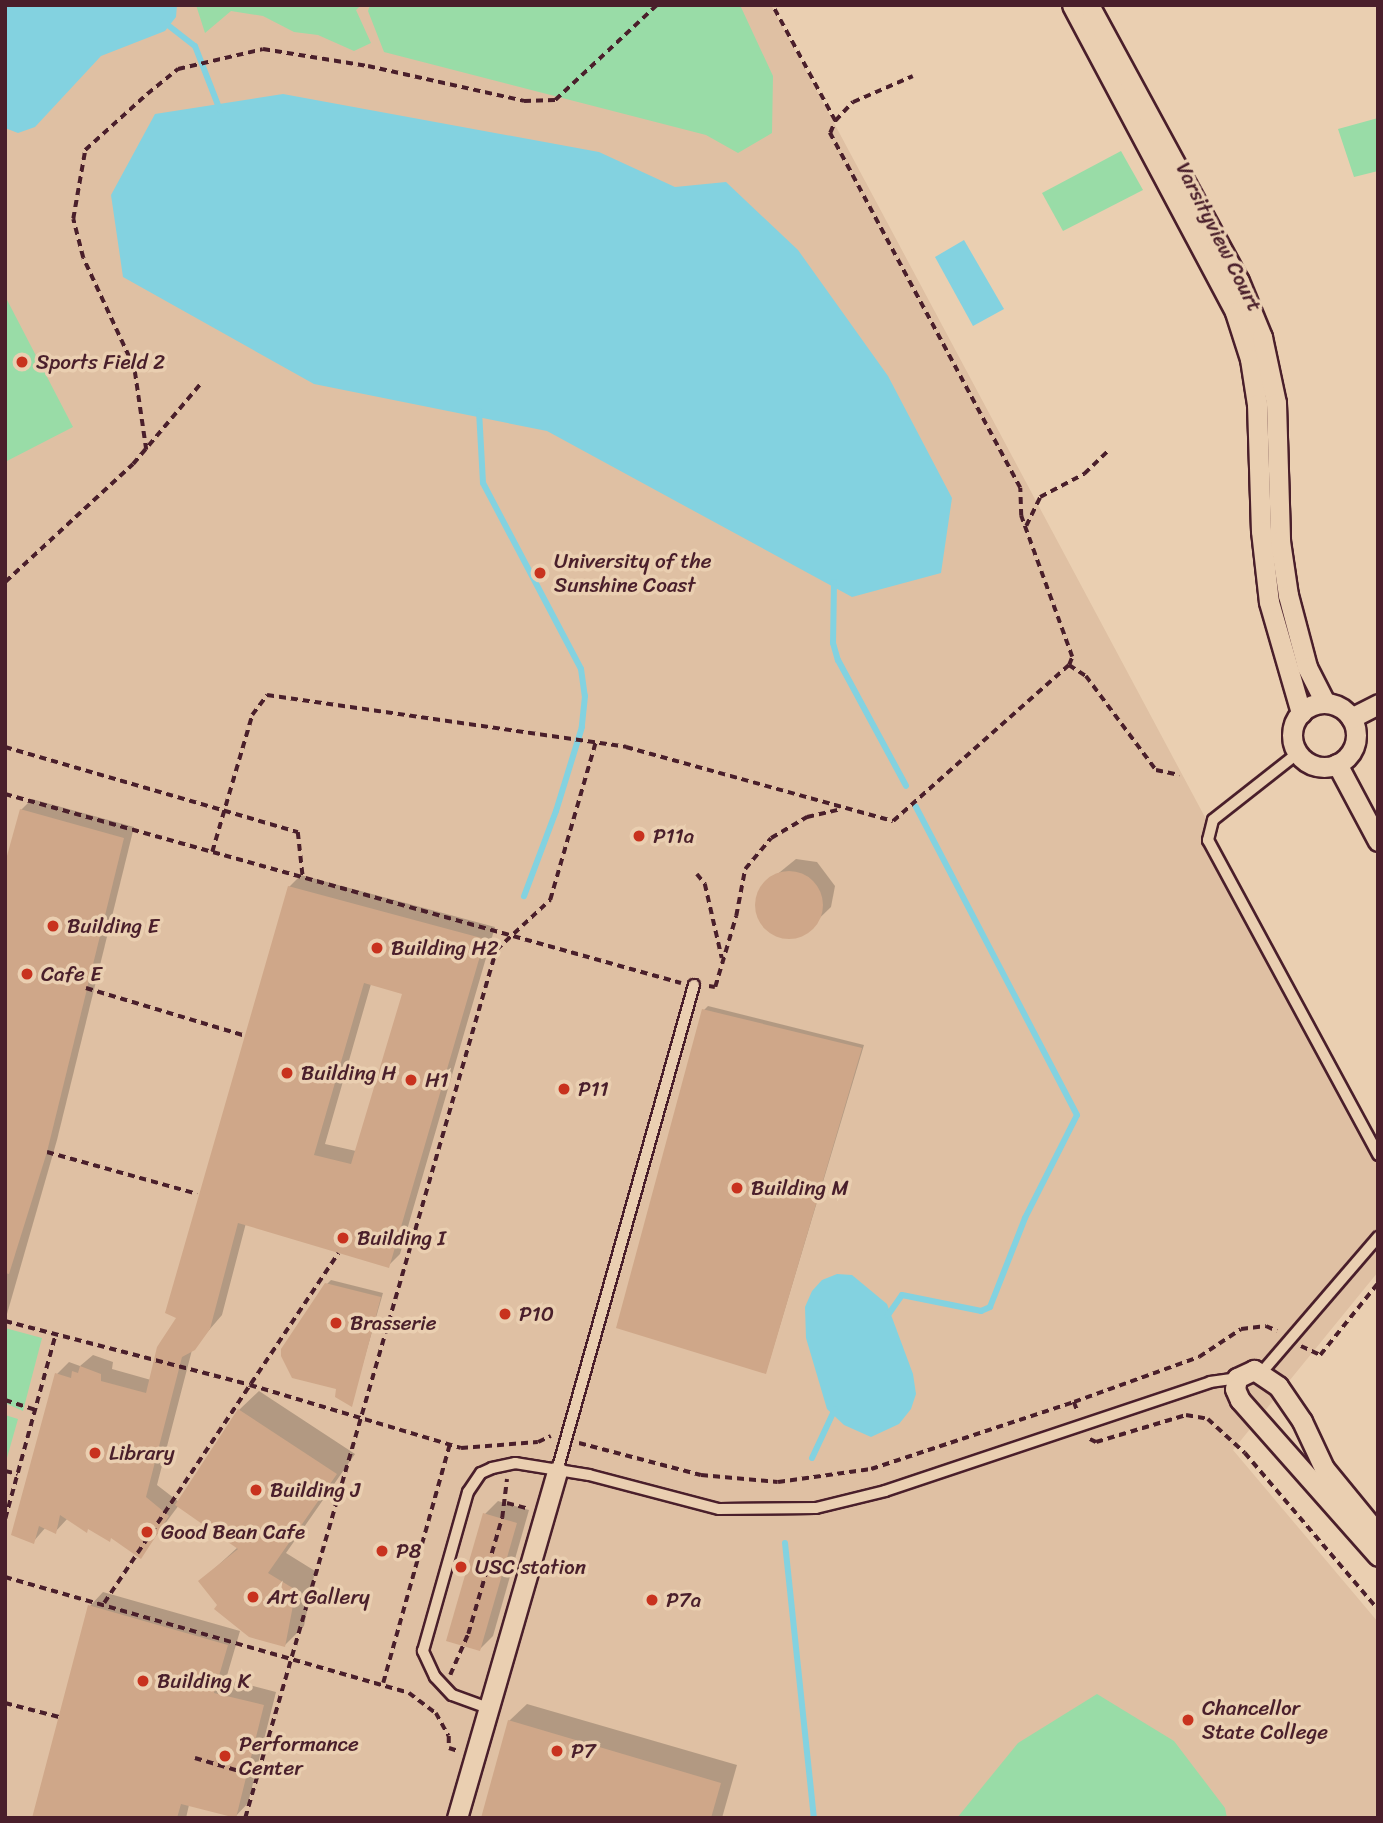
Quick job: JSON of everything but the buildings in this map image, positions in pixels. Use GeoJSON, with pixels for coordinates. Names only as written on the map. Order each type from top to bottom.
{"type":"FeatureCollection","features":[{"type":"Feature","properties":{"kind":"street","name":"Varsityview Court"},"geometry":{"type":"LineString","coordinates":[[1072,5],[1172,175],[1239,281],[1262,337],[1266,404],[1288,595],[1307,667],[1325,702]]}},
{"type":"Feature","properties":{"kind":"street","name":"Varsityview Court"},"geometry":{"type":"LineString","coordinates":[[1089,5],[1172,175]]}},
{"type":"Feature","properties":{"kind":"street","name":"Varsityview Court"},"geometry":{"type":"LineString","coordinates":[[1266,404],[1261,531],[1269,602],[1301,713]]}},
{"type":"Feature","properties":{"kind":"street"},"geometry":{"type":"LineString","coordinates":[[1325,702],[1351,718],[1355,745],[1337,764],[1316,766],[1298,753],[1292,733],[1301,713],[1325,702]]}},
{"type":"Feature","properties":{"kind":"street"},"geometry":{"type":"LineString","coordinates":[[1351,718],[1378,705]]}},
{"type":"Feature","properties":{"kind":"street"},"geometry":{"type":"LineString","coordinates":[[1337,764],[1378,841]]}},
{"type":"Feature","properties":{"kind":"street"},"geometry":{"type":"LineString","coordinates":[[1378,1534],[1340,1492],[1289,1400],[1262,1372],[1254,1370],[1237,1378],[1235,1389],[1240,1400],[1378,1556]]}},
{"type":"Feature","properties":{"kind":"street"},"geometry":{"type":"LineString","coordinates":[[457,1818],[557,1471]]}},
{"type":"Feature","properties":{"kind":"lane"},"geometry":{"type":"LineString","coordinates":[[1298,753],[1213,820],[1208,840],[1378,1155]]}},
{"type":"Feature","properties":{"kind":"lane"},"geometry":{"type":"LineString","coordinates":[[557,1471],[694,985]]}},
{"type":"Feature","properties":{"kind":"lane"},"geometry":{"type":"LineString","coordinates":[[1262,1372],[1378,1237]]}},
{"type":"Feature","properties":{"kind":"lane"},"geometry":{"type":"LineString","coordinates":[[488,1709],[461,1701],[441,1684],[427,1665],[424,1639],[468,1492],[481,1473],[504,1464],[557,1471],[719,1508],[816,1508],[885,1491],[1210,1382],[1237,1378]]}},
{"type":"Feature","properties":{"kind":"path"},"geometry":{"type":"LineString","coordinates":[[146,450],[134,368],[83,258],[73,219],[85,150],[147,94],[178,69],[263,49],[368,66],[524,102],[555,100],[657,5]]}},
{"type":"Feature","properties":{"kind":"path"},"geometry":{"type":"LineString","coordinates":[[772,5],[835,121]]}},
{"type":"Feature","properties":{"kind":"path"},"geometry":{"type":"LineString","coordinates":[[212,852],[251,715],[267,695],[589,739],[893,821],[1069,665],[1072,657],[1025,528],[1020,488],[830,133],[835,121],[853,102],[912,76]]}},
{"type":"Feature","properties":{"kind":"path"},"geometry":{"type":"LineString","coordinates":[[5,582],[146,450],[202,382]]}},
{"type":"Feature","properties":{"kind":"path"},"geometry":{"type":"LineString","coordinates":[[1025,528],[1040,497],[1084,474],[1109,450]]}},
{"type":"Feature","properties":{"kind":"path"},"geometry":{"type":"LineString","coordinates":[[1069,665],[1086,676],[1156,770],[1179,775]]}},
{"type":"Feature","properties":{"kind":"path"},"geometry":{"type":"LineString","coordinates":[[245,1818],[358,1418],[496,950],[513,938],[550,900],[598,741]]}},
{"type":"Feature","properties":{"kind":"path"},"geometry":{"type":"LineString","coordinates":[[5,747],[225,808],[298,832],[303,878]]}},
{"type":"Feature","properties":{"kind":"path"},"geometry":{"type":"LineString","coordinates":[[5,794],[513,938],[694,985],[715,987],[736,916],[745,869],[771,838],[807,817],[844,809]]}},
{"type":"Feature","properties":{"kind":"path"},"geometry":{"type":"LineString","coordinates":[[697,874],[705,884],[722,958]]}},
{"type":"Feature","properties":{"kind":"path"},"geometry":{"type":"LineString","coordinates":[[86,988],[246,1036]]}},
{"type":"Feature","properties":{"kind":"path"},"geometry":{"type":"LineString","coordinates":[[47,1152],[197,1194]]}},
{"type":"Feature","properties":{"kind":"path"},"geometry":{"type":"LineString","coordinates":[[104,1604],[338,1253]]}},
{"type":"Feature","properties":{"kind":"path"},"geometry":{"type":"LineString","coordinates":[[1074,1402],[1199,1357],[1241,1329],[1266,1326],[1320,1355],[1378,1283]]}},
{"type":"Feature","properties":{"kind":"path"},"geometry":{"type":"LineString","coordinates":[[5,1321],[250,1385],[449,1446],[474,1448],[499,1443],[544,1441],[546,1434],[566,1440]]}},
{"type":"Feature","properties":{"kind":"path"},"geometry":{"type":"LineString","coordinates":[[5,1519],[55,1335]]}},
{"type":"Feature","properties":{"kind":"path"},"geometry":{"type":"LineString","coordinates":[[5,1400],[35,1410]]}},
{"type":"Feature","properties":{"kind":"path"},"geometry":{"type":"LineString","coordinates":[[424,1704],[455,1669],[504,1511],[509,1488],[499,1443]]}},
{"type":"Feature","properties":{"kind":"path"},"geometry":{"type":"LineString","coordinates":[[383,1684],[449,1446]]}},
{"type":"Feature","properties":{"kind":"path"},"geometry":{"type":"LineString","coordinates":[[5,1471],[18,1474]]}},
{"type":"Feature","properties":{"kind":"path"},"geometry":{"type":"LineString","coordinates":[[5,1577],[383,1684],[424,1704],[443,1723],[449,1748],[474,1756]]}},
{"type":"Feature","properties":{"kind":"path"},"geometry":{"type":"LineString","coordinates":[[5,1703],[59,1717]]}},
{"type":"Feature","properties":{"kind":"path"},"geometry":{"type":"LineString","coordinates":[[195,1758],[256,1776]]}},
{"type":"Feature","properties":{"kind":"shaded area","name":"University of the Sunshine Coast"},"geometry":{"type":"Polygon","coordinates":[[[5,5],[771,5],[1378,1141],[1378,1272],[1233,1450],[1378,1622],[1378,1818],[5,1818],[5,5]]]}},
{"type":"Feature","properties":{"kind":"green space"},"geometry":{"type":"Polygon","coordinates":[[[196,5],[361,5],[356,10],[371,43],[354,51],[318,35],[294,32],[263,16],[231,11],[205,33],[196,5]]]}},
{"type":"Feature","properties":{"kind":"green space"},"geometry":{"type":"Polygon","coordinates":[[[370,5],[740,5],[773,76],[772,133],[738,153],[706,135],[384,52],[368,11],[370,5]]]}},
{"type":"Feature","properties":{"kind":"green space"},"geometry":{"type":"Polygon","coordinates":[[[1378,118],[1378,171],[1354,177],[1338,129],[1378,118]]]}},
{"type":"Feature","properties":{"kind":"green space"},"geometry":{"type":"Polygon","coordinates":[[[1121,151],[1143,190],[1063,231],[1042,193],[1121,151]]]}},
{"type":"Feature","properties":{"kind":"green space","name":"Sports Field 2"},"geometry":{"type":"Polygon","coordinates":[[[5,296],[73,427],[5,462],[5,296]]]}},
{"type":"Feature","properties":{"kind":"green space"},"geometry":{"type":"Polygon","coordinates":[[[5,1328],[42,1338],[23,1411],[5,1403],[5,1328]]]}},
{"type":"Feature","properties":{"kind":"green space"},"geometry":{"type":"Polygon","coordinates":[[[5,1415],[18,1419],[5,1465],[5,1415]]]}},
{"type":"Feature","properties":{"kind":"green space"},"geometry":{"type":"Polygon","coordinates":[[[1097,1694],[1174,1741],[1225,1808],[1227,1818],[957,1818],[1018,1743],[1097,1694]]]}},
{"type":"Feature","properties":{"kind":"water"},"geometry":{"type":"Polygon","coordinates":[[[5,5],[177,5],[176,17],[165,31],[101,56],[35,127],[18,133],[5,128],[5,5]]]}},
{"type":"Feature","properties":{"kind":"water"},"geometry":{"type":"Polygon","coordinates":[[[283,94],[599,152],[675,187],[726,182],[798,250],[888,376],[952,498],[941,573],[852,597],[547,431],[314,384],[123,277],[111,195],[155,114],[283,94]]]}},
{"type":"Feature","properties":{"kind":"water"},"geometry":{"type":"Polygon","coordinates":[[[964,240],[1004,309],[973,326],[935,257],[964,240]]]}},
{"type":"Feature","properties":{"kind":"water"},"geometry":{"type":"Polygon","coordinates":[[[837,1274],[852,1275],[887,1304],[913,1374],[916,1394],[911,1409],[899,1424],[871,1437],[844,1425],[827,1409],[806,1338],[805,1307],[812,1291],[822,1280],[837,1274]]]}},
{"type":"Feature","properties":{"kind":"waterway"},"geometry":{"type":"LineString","coordinates":[[164,22],[195,46],[220,110]]}},
{"type":"Feature","properties":{"kind":"waterway"},"geometry":{"type":"LineString","coordinates":[[479,411],[483,483],[581,669],[585,696],[582,727],[556,811],[524,896]]}},
{"type":"Feature","properties":{"kind":"waterway"},"geometry":{"type":"LineString","coordinates":[[834,582],[833,643],[838,660],[906,786]]}},
{"type":"Feature","properties":{"kind":"waterway"},"geometry":{"type":"LineString","coordinates":[[888,1315],[902,1295],[981,1311],[990,1307],[1025,1218],[1077,1115],[916,807]]}},
{"type":"Feature","properties":{"kind":"waterway"},"geometry":{"type":"LineString","coordinates":[[812,1458],[835,1409]]}},
{"type":"Feature","properties":{"kind":"waterway"},"geometry":{"type":"LineString","coordinates":[[785,1543],[814,1818]]}},
{"type":"Feature","properties":{"kind":"place","name":"Sports Field 2"},"geometry":{"type":"Point","coordinates":[22,362]}},
{"type":"Feature","properties":{"kind":"place","name":"University of the Sunshine Coast"},"geometry":{"type":"Point","coordinates":[540,573]}},
{"type":"Feature","properties":{"kind":"place","name":"P11a"},"geometry":{"type":"Point","coordinates":[639,836]}},
{"type":"Feature","properties":{"kind":"place","name":"Building E"},"geometry":{"type":"Point","coordinates":[53,926]}},
{"type":"Feature","properties":{"kind":"place","name":"Building H2"},"geometry":{"type":"Point","coordinates":[377,948]}},
{"type":"Feature","properties":{"kind":"place","name":"Cafe E"},"geometry":{"type":"Point","coordinates":[27,974]}},
{"type":"Feature","properties":{"kind":"place","name":"Building H"},"geometry":{"type":"Point","coordinates":[287,1073]}},
{"type":"Feature","properties":{"kind":"place","name":"H1"},"geometry":{"type":"Point","coordinates":[411,1080]}},
{"type":"Feature","properties":{"kind":"place","name":"P11"},"geometry":{"type":"Point","coordinates":[564,1089]}},
{"type":"Feature","properties":{"kind":"place","name":"Building M"},"geometry":{"type":"Point","coordinates":[737,1188]}},
{"type":"Feature","properties":{"kind":"place","name":"Building I"},"geometry":{"type":"Point","coordinates":[343,1238]}},
{"type":"Feature","properties":{"kind":"place","name":"P10"},"geometry":{"type":"Point","coordinates":[505,1314]}},
{"type":"Feature","properties":{"kind":"place","name":"Brasserie"},"geometry":{"type":"Point","coordinates":[336,1323]}},
{"type":"Feature","properties":{"kind":"place","name":"Library"},"geometry":{"type":"Point","coordinates":[95,1453]}},
{"type":"Feature","properties":{"kind":"place","name":"Building J"},"geometry":{"type":"Point","coordinates":[256,1490]}},
{"type":"Feature","properties":{"kind":"place","name":"Good Bean Cafe"},"geometry":{"type":"Point","coordinates":[147,1532]}},
{"type":"Feature","properties":{"kind":"place","name":"P8"},"geometry":{"type":"Point","coordinates":[382,1551]}},
{"type":"Feature","properties":{"kind":"place","name":"USC station"},"geometry":{"type":"Point","coordinates":[461,1567]}},
{"type":"Feature","properties":{"kind":"place","name":"Art Gallery"},"geometry":{"type":"Point","coordinates":[253,1597]}},
{"type":"Feature","properties":{"kind":"place","name":"P7a"},"geometry":{"type":"Point","coordinates":[652,1600]}},
{"type":"Feature","properties":{"kind":"place","name":"Building K"},"geometry":{"type":"Point","coordinates":[143,1681]}},
{"type":"Feature","properties":{"kind":"place","name":"Chancellor State College"},"geometry":{"type":"Point","coordinates":[1188,1720]}},
{"type":"Feature","properties":{"kind":"place","name":"P7"},"geometry":{"type":"Point","coordinates":[557,1751]}},
{"type":"Feature","properties":{"kind":"place","name":"Performance Center"},"geometry":{"type":"Point","coordinates":[225,1756]}}]}
